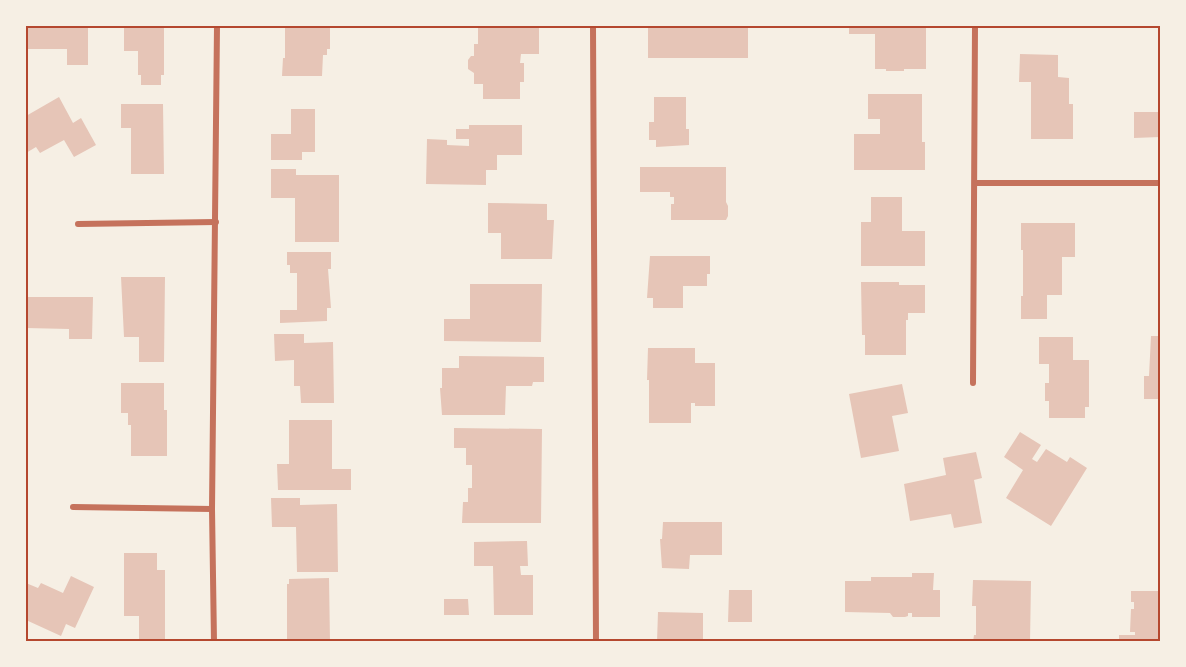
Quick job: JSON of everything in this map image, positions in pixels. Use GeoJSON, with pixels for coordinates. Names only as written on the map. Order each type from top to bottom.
{"type":"FeatureCollection","features":[{"type":"Feature","properties":{"kind":"street"},"geometry":{"type":"LineString","coordinates":[[214,642],[212,508],[217,26]]}},
{"type":"Feature","properties":{"kind":"street"},"geometry":{"type":"LineString","coordinates":[[593,26],[596,642]]}},
{"type":"Feature","properties":{"kind":"street"},"geometry":{"type":"LineString","coordinates":[[973,383],[975,26]]}},
{"type":"Feature","properties":{"kind":"street"},"geometry":{"type":"LineString","coordinates":[[975,183],[1161,183]]}},
{"type":"Feature","properties":{"kind":"street"},"geometry":{"type":"LineString","coordinates":[[78,224],[216,222]]}},
{"type":"Feature","properties":{"kind":"street"},"geometry":{"type":"LineString","coordinates":[[73,507],[212,508]]}},
{"type":"Feature","properties":{"kind":"building"},"geometry":{"type":"Polygon","coordinates":[[[27,26],[88,26],[88,65],[67,65],[67,49],[27,49],[27,26]]]}},
{"type":"Feature","properties":{"kind":"building"},"geometry":{"type":"Polygon","coordinates":[[[124,26],[164,26],[164,75],[161,75],[161,85],[141,85],[141,75],[138,75],[138,51],[124,51],[124,26]]]}},
{"type":"Feature","properties":{"kind":"building"},"geometry":{"type":"Polygon","coordinates":[[[285,26],[330,26],[330,49],[327,49],[327,55],[323,55],[322,76],[282,76],[283,58],[285,58],[285,26]]]}},
{"type":"Feature","properties":{"kind":"building"},"geometry":{"type":"Polygon","coordinates":[[[478,26],[539,26],[539,54],[521,54],[520,63],[524,63],[524,82],[520,82],[520,99],[483,99],[483,84],[474,84],[474,73],[468,69],[468,60],[474,56],[474,44],[478,44],[478,26]]]}},
{"type":"Feature","properties":{"kind":"building"},"geometry":{"type":"Polygon","coordinates":[[[648,26],[748,26],[748,58],[648,58],[648,26]]]}},
{"type":"Feature","properties":{"kind":"building"},"geometry":{"type":"Polygon","coordinates":[[[849,26],[926,26],[926,69],[886,71],[886,69],[875,69],[875,34],[849,34],[849,26]]]}},
{"type":"Feature","properties":{"kind":"building"},"geometry":{"type":"Polygon","coordinates":[[[1020,54],[1058,55],[1058,77],[1069,78],[1069,104],[1073,104],[1073,139],[1031,139],[1031,82],[1019,82],[1020,54]]]}},
{"type":"Feature","properties":{"kind":"building"},"geometry":{"type":"Polygon","coordinates":[[[868,94],[922,94],[922,142],[925,142],[925,170],[854,170],[854,134],[880,134],[880,119],[868,119],[868,94]]]}},
{"type":"Feature","properties":{"kind":"building"},"geometry":{"type":"Polygon","coordinates":[[[59,97],[73,123],[81,118],[96,145],[74,157],[64,140],[40,153],[36,147],[26,153],[26,116],[59,97]]]}},
{"type":"Feature","properties":{"kind":"building"},"geometry":{"type":"Polygon","coordinates":[[[654,97],[686,97],[686,129],[689,129],[689,145],[656,147],[656,140],[649,140],[649,122],[654,122],[654,97]]]}},
{"type":"Feature","properties":{"kind":"building"},"geometry":{"type":"Polygon","coordinates":[[[121,104],[163,104],[164,174],[131,174],[131,128],[121,128],[121,104]]]}},
{"type":"Feature","properties":{"kind":"building"},"geometry":{"type":"Polygon","coordinates":[[[291,109],[315,109],[315,152],[302,152],[302,160],[271,160],[271,134],[291,134],[291,109]]]}},
{"type":"Feature","properties":{"kind":"building"},"geometry":{"type":"Polygon","coordinates":[[[1134,112],[1160,112],[1160,137],[1134,138],[1134,112]]]}},
{"type":"Feature","properties":{"kind":"building"},"geometry":{"type":"Polygon","coordinates":[[[469,125],[522,125],[522,155],[497,155],[497,170],[486,170],[486,185],[426,184],[427,139],[447,140],[447,145],[469,146],[469,139],[456,139],[456,129],[469,129],[469,125]]]}},
{"type":"Feature","properties":{"kind":"building"},"geometry":{"type":"Polygon","coordinates":[[[640,167],[726,167],[728,216],[726,220],[671,220],[671,204],[674,204],[674,197],[670,197],[670,192],[640,192],[640,167]]]}},
{"type":"Feature","properties":{"kind":"building"},"geometry":{"type":"Polygon","coordinates":[[[271,169],[296,169],[296,175],[339,175],[339,242],[295,242],[295,198],[271,198],[271,169]]]}},
{"type":"Feature","properties":{"kind":"building"},"geometry":{"type":"Polygon","coordinates":[[[871,197],[902,197],[902,231],[925,231],[925,266],[861,266],[861,222],[871,222],[871,197]]]}},
{"type":"Feature","properties":{"kind":"building"},"geometry":{"type":"Polygon","coordinates":[[[488,203],[547,204],[547,220],[554,220],[552,259],[501,259],[501,233],[488,233],[488,203]]]}},
{"type":"Feature","properties":{"kind":"building"},"geometry":{"type":"Polygon","coordinates":[[[1021,223],[1075,223],[1075,257],[1062,257],[1062,295],[1047,295],[1047,319],[1021,319],[1023,250],[1021,250],[1021,223]]]}},
{"type":"Feature","properties":{"kind":"building"},"geometry":{"type":"Polygon","coordinates":[[[287,252],[331,252],[331,269],[328,269],[331,308],[327,308],[327,321],[280,323],[280,310],[297,310],[297,273],[290,273],[290,265],[287,265],[287,252]]]}},
{"type":"Feature","properties":{"kind":"building"},"geometry":{"type":"Polygon","coordinates":[[[650,256],[710,256],[707,286],[683,286],[683,308],[653,308],[653,298],[647,298],[650,256]]]}},
{"type":"Feature","properties":{"kind":"building"},"geometry":{"type":"Polygon","coordinates":[[[121,277],[165,277],[164,362],[139,362],[139,337],[124,337],[121,277]]]}},
{"type":"Feature","properties":{"kind":"building"},"geometry":{"type":"Polygon","coordinates":[[[861,282],[925,285],[925,313],[908,313],[908,320],[906,320],[906,355],[865,355],[865,335],[862,335],[861,282]]]}},
{"type":"Feature","properties":{"kind":"building"},"geometry":{"type":"Polygon","coordinates":[[[470,284],[542,284],[541,342],[444,341],[444,319],[470,319],[470,284]]]}},
{"type":"Feature","properties":{"kind":"building"},"geometry":{"type":"Polygon","coordinates":[[[26,297],[93,297],[92,339],[69,339],[69,329],[26,328],[26,297]]]}},
{"type":"Feature","properties":{"kind":"building"},"geometry":{"type":"Polygon","coordinates":[[[274,334],[304,334],[304,343],[333,342],[334,403],[301,403],[300,386],[294,386],[294,360],[275,361],[274,334]]]}},
{"type":"Feature","properties":{"kind":"building"},"geometry":{"type":"Polygon","coordinates":[[[1151,336],[1160,336],[1160,399],[1144,399],[1144,376],[1149,376],[1151,336]]]}},
{"type":"Feature","properties":{"kind":"building"},"geometry":{"type":"Polygon","coordinates":[[[1039,337],[1073,337],[1073,360],[1089,360],[1089,407],[1085,407],[1085,418],[1049,418],[1049,401],[1045,401],[1045,383],[1049,383],[1049,364],[1039,364],[1039,337]]]}},
{"type":"Feature","properties":{"kind":"building"},"geometry":{"type":"Polygon","coordinates":[[[648,348],[695,348],[695,363],[715,363],[715,406],[695,406],[695,403],[691,403],[691,423],[649,423],[648,348]]]}},
{"type":"Feature","properties":{"kind":"building"},"geometry":{"type":"Polygon","coordinates":[[[459,356],[544,357],[544,382],[533,382],[532,386],[506,386],[505,415],[442,415],[440,388],[442,388],[442,368],[459,368],[459,356]]]}},
{"type":"Feature","properties":{"kind":"building"},"geometry":{"type":"Polygon","coordinates":[[[121,383],[164,383],[164,410],[167,410],[167,456],[131,456],[131,425],[128,425],[128,413],[121,413],[121,383]]]}},
{"type":"Feature","properties":{"kind":"building"},"geometry":{"type":"Polygon","coordinates":[[[902,384],[908,413],[892,416],[899,451],[861,458],[849,394],[902,384]]]}},
{"type":"Feature","properties":{"kind":"building"},"geometry":{"type":"Polygon","coordinates":[[[289,420],[332,420],[332,469],[351,469],[351,490],[278,490],[277,464],[289,464],[289,420]]]}},
{"type":"Feature","properties":{"kind":"building"},"geometry":{"type":"Polygon","coordinates":[[[454,428],[542,429],[541,523],[462,523],[463,502],[468,502],[468,488],[472,488],[472,465],[466,465],[466,448],[454,448],[454,428]]]}},
{"type":"Feature","properties":{"kind":"building"},"geometry":{"type":"Polygon","coordinates":[[[1020,432],[1041,445],[1032,459],[1037,462],[1046,449],[1067,462],[1070,457],[1087,468],[1051,526],[1006,498],[1023,470],[1004,457],[1020,432]]]}},
{"type":"Feature","properties":{"kind":"building"},"geometry":{"type":"Polygon","coordinates":[[[976,452],[982,478],[974,480],[982,523],[954,528],[951,514],[910,521],[904,484],[946,475],[943,458],[976,452]]]}},
{"type":"Feature","properties":{"kind":"building"},"geometry":{"type":"Polygon","coordinates":[[[271,498],[300,498],[300,505],[337,504],[338,572],[297,572],[296,527],[272,527],[271,498]]]}},
{"type":"Feature","properties":{"kind":"building"},"geometry":{"type":"Polygon","coordinates":[[[663,522],[722,522],[722,555],[690,555],[689,569],[662,568],[660,539],[662,539],[663,522]]]}},
{"type":"Feature","properties":{"kind":"building"},"geometry":{"type":"Polygon","coordinates":[[[527,541],[528,566],[520,566],[521,575],[533,575],[533,615],[494,615],[493,566],[474,566],[474,542],[527,541]]]}},
{"type":"Feature","properties":{"kind":"building"},"geometry":{"type":"Polygon","coordinates":[[[124,553],[157,553],[157,570],[165,570],[165,640],[139,640],[139,616],[124,616],[124,553]]]}},
{"type":"Feature","properties":{"kind":"building"},"geometry":{"type":"Polygon","coordinates":[[[912,573],[934,573],[933,590],[940,590],[940,617],[912,617],[912,613],[908,613],[905,617],[893,617],[890,613],[845,612],[845,581],[871,581],[871,577],[912,577],[912,573]]]}},
{"type":"Feature","properties":{"kind":"building"},"geometry":{"type":"Polygon","coordinates":[[[71,576],[94,587],[75,628],[66,624],[61,636],[26,620],[26,583],[38,588],[41,583],[63,593],[71,576]]]}},
{"type":"Feature","properties":{"kind":"building"},"geometry":{"type":"Polygon","coordinates":[[[329,578],[330,642],[287,642],[287,584],[289,584],[289,579],[329,578]]]}},
{"type":"Feature","properties":{"kind":"building"},"geometry":{"type":"Polygon","coordinates":[[[973,580],[1031,581],[1030,642],[973,642],[974,635],[976,635],[976,606],[972,606],[973,580]]]}},
{"type":"Feature","properties":{"kind":"building"},"geometry":{"type":"Polygon","coordinates":[[[729,590],[752,590],[752,622],[728,622],[729,590]]]}},
{"type":"Feature","properties":{"kind":"building"},"geometry":{"type":"Polygon","coordinates":[[[1131,591],[1160,591],[1160,642],[1119,642],[1119,635],[1135,635],[1135,632],[1130,632],[1131,609],[1134,609],[1134,602],[1131,602],[1131,591]]]}},
{"type":"Feature","properties":{"kind":"building"},"geometry":{"type":"Polygon","coordinates":[[[444,599],[468,599],[469,615],[444,615],[444,599]]]}},
{"type":"Feature","properties":{"kind":"building"},"geometry":{"type":"Polygon","coordinates":[[[658,612],[703,613],[703,642],[657,642],[658,612]]]}}]}
